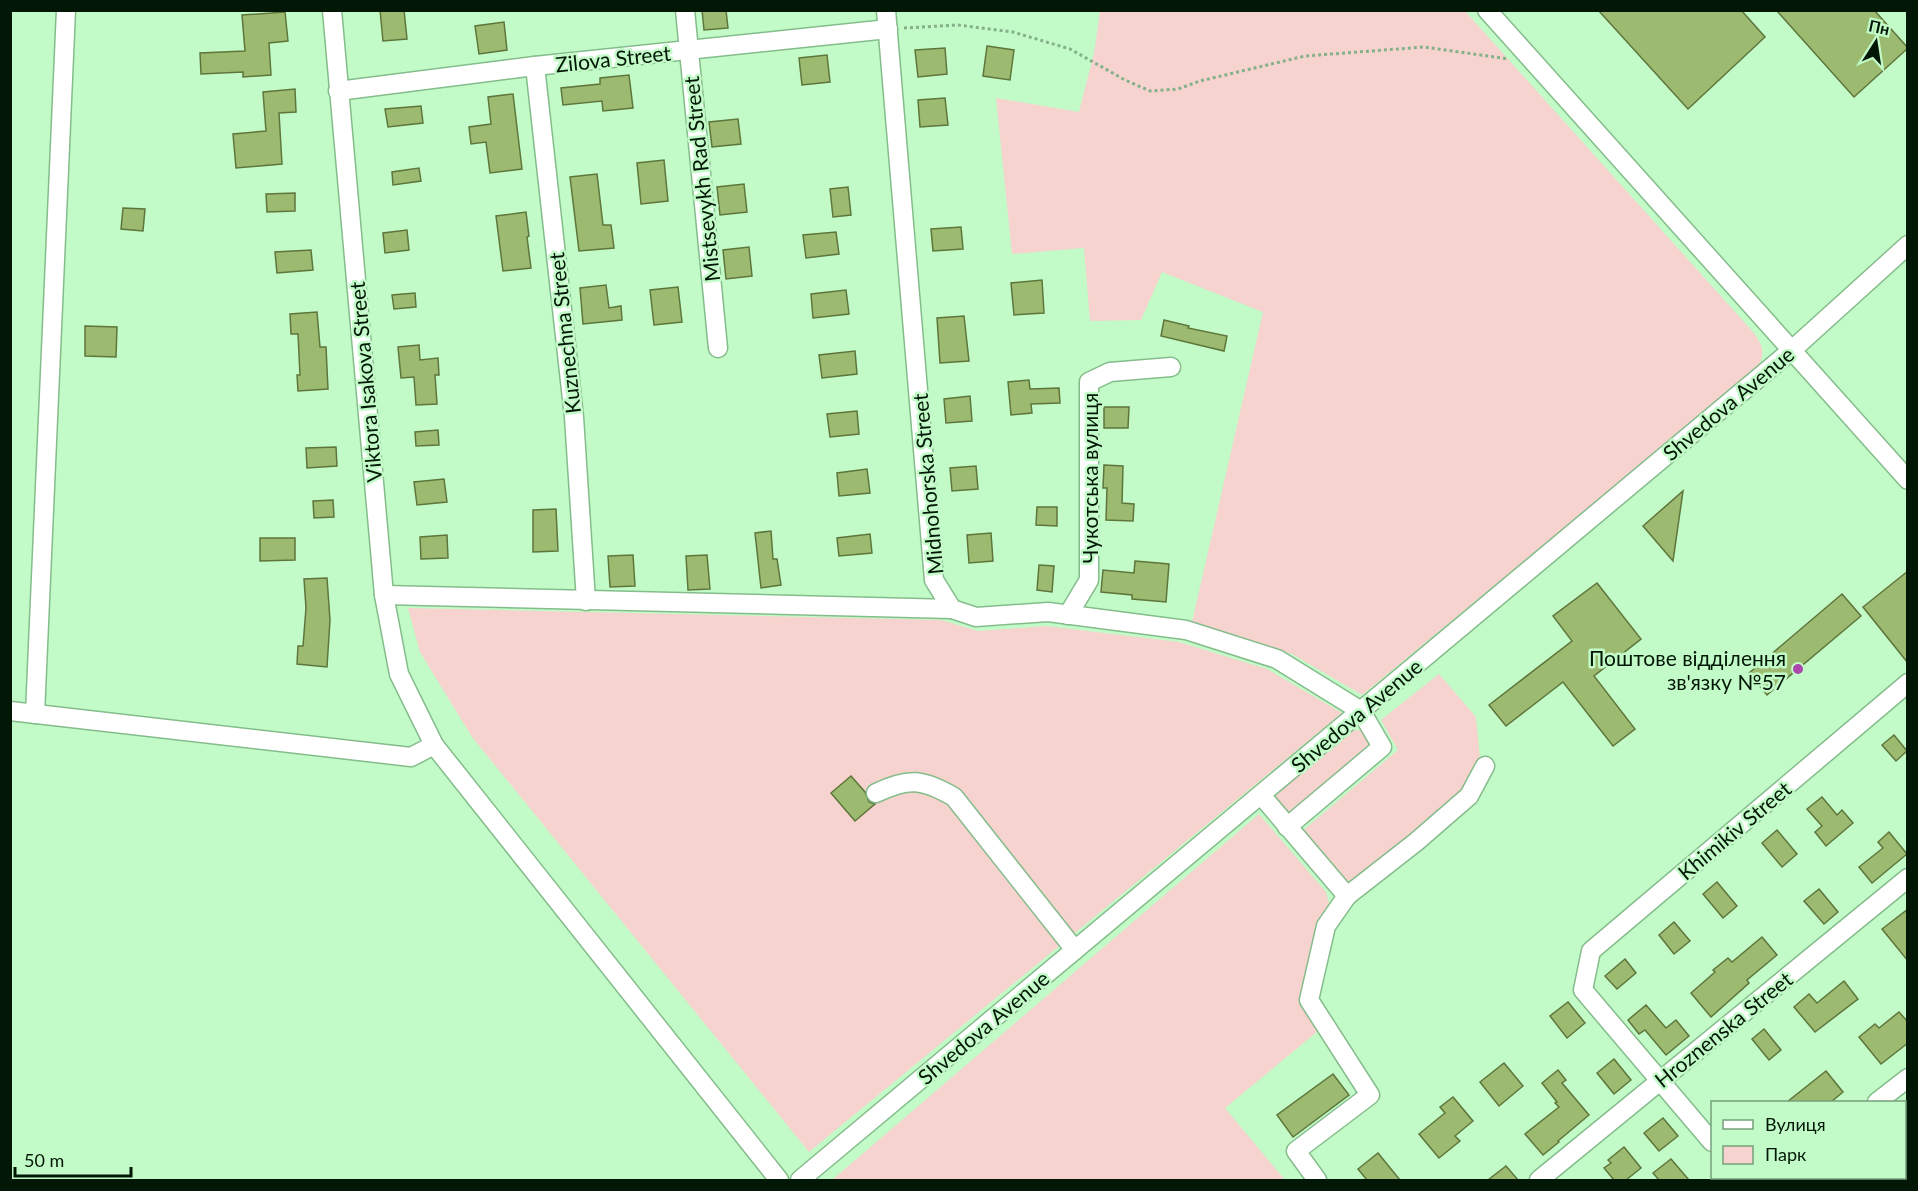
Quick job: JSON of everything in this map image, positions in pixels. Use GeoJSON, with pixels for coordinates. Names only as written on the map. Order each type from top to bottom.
{"type":"FeatureCollection","features":[{"type":"Feature","properties":{"kind":"street"},"geometry":{"type":"LineString","coordinates":[[35,714],[66,10]]}},
{"type":"Feature","properties":{"kind":"street","name":"Viktora Isakova Street"},"geometry":{"type":"LineString","coordinates":[[332,10],[384,595],[399,674],[434,745],[779,1180]]}},
{"type":"Feature","properties":{"kind":"street","name":"Mistsevykh Rad Street"},"geometry":{"type":"LineString","coordinates":[[685,10],[718,348]]}},
{"type":"Feature","properties":{"kind":"street","name":"Midnohorska Street"},"geometry":{"type":"LineString","coordinates":[[886,10],[934,580],[952,609]]}},
{"type":"Feature","properties":{"kind":"street"},"geometry":{"type":"LineString","coordinates":[[1487,10],[1908,480]]}},
{"type":"Feature","properties":{"kind":"street","name":"Zilova Street"},"geometry":{"type":"LineString","coordinates":[[338,91],[535,66],[888,29]]}},
{"type":"Feature","properties":{"kind":"street","name":"Kuznechna Street"},"geometry":{"type":"LineString","coordinates":[[535,66],[574,417],[586,601]]}},
{"type":"Feature","properties":{"kind":"street","name":"Shvedova Avenue"},"geometry":{"type":"LineString","coordinates":[[800,1180],[1792,350],[1908,245]]}},
{"type":"Feature","properties":{"kind":"street","name":"Чукотська вулиця"},"geometry":{"type":"LineString","coordinates":[[1068,615],[1089,579],[1089,382],[1110,372],[1171,367]]}},
{"type":"Feature","properties":{"kind":"street"},"geometry":{"type":"LineString","coordinates":[[384,595],[952,609],[976,617],[1048,612],[1186,630],[1277,659],[1361,711],[1383,747],[1287,826]]}},
{"type":"Feature","properties":{"kind":"street","name":"Khimikiv Street"},"geometry":{"type":"LineString","coordinates":[[1661,1081],[1583,990],[1592,951],[1908,683]]}},
{"type":"Feature","properties":{"kind":"street"},"geometry":{"type":"LineString","coordinates":[[10,711],[411,757],[434,745]]}},
{"type":"Feature","properties":{"kind":"street"},"geometry":{"type":"LineString","coordinates":[[1312,1175],[1296,1151],[1370,1095],[1309,1000],[1326,926],[1347,896],[1416,842],[1469,796],[1485,766]]}},
{"type":"Feature","properties":{"kind":"street"},"geometry":{"type":"LineString","coordinates":[[876,793],[902,783],[919,782],[933,785],[954,797],[1075,950]]}},
{"type":"Feature","properties":{"kind":"street"},"geometry":{"type":"LineString","coordinates":[[1261,795],[1347,896]]}},
{"type":"Feature","properties":{"kind":"street","name":"Hroznenska Street"},"geometry":{"type":"LineString","coordinates":[[1539,1180],[1908,878]]}},
{"type":"Feature","properties":{"kind":"street"},"geometry":{"type":"LineString","coordinates":[[1878,1101],[1908,1078]]}},
{"type":"Feature","properties":{"kind":"street"},"geometry":{"type":"LineString","coordinates":[[1661,1081],[1711,1140]]}},
{"type":"Feature","properties":{"kind":"path"},"geometry":{"type":"LineString","coordinates":[[888,29],[958,26],[1013,32],[1070,49],[1125,80],[1150,91],[1178,89],[1200,81],[1305,56],[1424,47],[1508,60],[1522,50]]}},
{"type":"Feature","properties":{"kind":"green space"},"geometry":{"type":"Polygon","coordinates":[[[1100,11],[1465,11],[1754,333],[1762,351],[1759,364],[1756,369],[1362,695],[1292,654],[1192,622],[1263,312],[1162,272],[1141,320],[1090,321],[1084,248],[1012,254],[996,98],[1079,112],[1094,53],[1100,11]]]}},
{"type":"Feature","properties":{"kind":"green space"},"geometry":{"type":"Polygon","coordinates":[[[408,608],[941,620],[978,631],[1046,626],[1179,642],[1267,669],[1342,713],[809,1152],[472,737],[420,652],[408,608]]]}},
{"type":"Feature","properties":{"kind":"green space"},"geometry":{"type":"Polygon","coordinates":[[[1439,674],[1476,717],[1480,759],[1478,768],[1463,793],[1348,887],[1300,833],[1398,750],[1381,720],[1439,674]]]}},
{"type":"Feature","properties":{"kind":"green space"},"geometry":{"type":"Polygon","coordinates":[[[1357,730],[1365,731],[1369,742],[1366,750],[1290,811],[1286,812],[1275,804],[1277,793],[1357,730]]]}},
{"type":"Feature","properties":{"kind":"green space"},"geometry":{"type":"Polygon","coordinates":[[[1259,814],[1326,892],[1329,904],[1315,931],[1301,999],[1317,1032],[1225,1108],[1285,1180],[832,1180],[1259,814]]]}},
{"type":"Feature","properties":{"kind":"building"},"geometry":{"type":"Polygon","coordinates":[[[380,10],[404,10],[407,39],[383,41],[380,10]]]}},
{"type":"Feature","properties":{"kind":"building"},"geometry":{"type":"Polygon","coordinates":[[[702,10],[726,10],[728,28],[704,30],[702,10]]]}},
{"type":"Feature","properties":{"kind":"building"},"geometry":{"type":"Polygon","coordinates":[[[1598,10],[1741,10],[1765,37],[1688,109],[1598,10]]]}},
{"type":"Feature","properties":{"kind":"building"},"geometry":{"type":"Polygon","coordinates":[[[1776,10],[1874,10],[1908,48],[1854,97],[1776,10]]]}},
{"type":"Feature","properties":{"kind":"building"},"geometry":{"type":"Polygon","coordinates":[[[285,12],[288,41],[269,43],[271,75],[243,77],[243,72],[201,74],[200,53],[245,51],[242,15],[285,12]]]}},
{"type":"Feature","properties":{"kind":"building"},"geometry":{"type":"Polygon","coordinates":[[[504,22],[507,50],[479,54],[475,26],[504,22]]]}},
{"type":"Feature","properties":{"kind":"building"},"geometry":{"type":"Polygon","coordinates":[[[987,46],[1014,50],[1010,80],[983,76],[987,46]]]}},
{"type":"Feature","properties":{"kind":"building"},"geometry":{"type":"Polygon","coordinates":[[[945,48],[947,74],[918,77],[915,50],[945,48]]]}},
{"type":"Feature","properties":{"kind":"building"},"geometry":{"type":"Polygon","coordinates":[[[827,55],[830,82],[802,85],[799,58],[827,55]]]}},
{"type":"Feature","properties":{"kind":"building"},"geometry":{"type":"Polygon","coordinates":[[[629,75],[633,108],[603,111],[602,101],[563,105],[561,88],[600,84],[600,78],[629,75]]]}},
{"type":"Feature","properties":{"kind":"building"},"geometry":{"type":"Polygon","coordinates":[[[295,89],[296,112],[279,113],[282,164],[236,168],[233,134],[266,131],[263,92],[295,89]]]}},
{"type":"Feature","properties":{"kind":"building"},"geometry":{"type":"Polygon","coordinates":[[[513,94],[522,169],[490,173],[486,142],[471,144],[469,127],[491,124],[488,97],[513,94]]]}},
{"type":"Feature","properties":{"kind":"building"},"geometry":{"type":"Polygon","coordinates":[[[945,98],[948,125],[920,127],[918,100],[945,98]]]}},
{"type":"Feature","properties":{"kind":"building"},"geometry":{"type":"Polygon","coordinates":[[[421,106],[423,123],[388,127],[385,109],[421,106]]]}},
{"type":"Feature","properties":{"kind":"building"},"geometry":{"type":"Polygon","coordinates":[[[738,119],[741,144],[712,147],[709,122],[738,119]]]}},
{"type":"Feature","properties":{"kind":"building"},"geometry":{"type":"Polygon","coordinates":[[[664,160],[668,201],[641,204],[637,163],[664,160]]]}},
{"type":"Feature","properties":{"kind":"building"},"geometry":{"type":"Polygon","coordinates":[[[419,168],[421,181],[393,185],[392,172],[419,168]]]}},
{"type":"Feature","properties":{"kind":"building"},"geometry":{"type":"Polygon","coordinates":[[[597,174],[603,225],[611,225],[614,248],[579,251],[570,177],[597,174]]]}},
{"type":"Feature","properties":{"kind":"building"},"geometry":{"type":"Polygon","coordinates":[[[744,184],[747,212],[720,215],[717,187],[744,184]]]}},
{"type":"Feature","properties":{"kind":"building"},"geometry":{"type":"Polygon","coordinates":[[[848,187],[851,215],[833,217],[830,189],[848,187]]]}},
{"type":"Feature","properties":{"kind":"building"},"geometry":{"type":"Polygon","coordinates":[[[295,193],[295,211],[267,212],[266,194],[295,193]]]}},
{"type":"Feature","properties":{"kind":"building"},"geometry":{"type":"Polygon","coordinates":[[[123,208],[145,209],[143,231],[121,229],[123,208]]]}},
{"type":"Feature","properties":{"kind":"building"},"geometry":{"type":"Polygon","coordinates":[[[526,212],[531,268],[503,271],[496,216],[526,212]]]}},
{"type":"Feature","properties":{"kind":"building"},"geometry":{"type":"Polygon","coordinates":[[[961,227],[963,249],[933,251],[931,229],[961,227]]]}},
{"type":"Feature","properties":{"kind":"building"},"geometry":{"type":"Polygon","coordinates":[[[407,230],[409,250],[385,253],[383,233],[407,230]]]}},
{"type":"Feature","properties":{"kind":"building"},"geometry":{"type":"Polygon","coordinates":[[[836,232],[839,254],[806,258],[803,235],[836,232]]]}},
{"type":"Feature","properties":{"kind":"building"},"geometry":{"type":"Polygon","coordinates":[[[749,247],[752,276],[726,279],[723,250],[749,247]]]}},
{"type":"Feature","properties":{"kind":"building"},"geometry":{"type":"Polygon","coordinates":[[[311,250],[313,270],[277,273],[275,252],[311,250]]]}},
{"type":"Feature","properties":{"kind":"building"},"geometry":{"type":"Polygon","coordinates":[[[1042,280],[1044,313],[1014,315],[1011,283],[1042,280]]]}},
{"type":"Feature","properties":{"kind":"building"},"geometry":{"type":"Polygon","coordinates":[[[606,285],[609,308],[621,306],[622,320],[583,324],[580,288],[606,285]]]}},
{"type":"Feature","properties":{"kind":"building"},"geometry":{"type":"Polygon","coordinates":[[[678,287],[682,322],[654,325],[650,290],[678,287]]]}},
{"type":"Feature","properties":{"kind":"building"},"geometry":{"type":"Polygon","coordinates":[[[846,290],[849,314],[813,318],[811,294],[846,290]]]}},
{"type":"Feature","properties":{"kind":"building"},"geometry":{"type":"Polygon","coordinates":[[[415,293],[416,307],[394,309],[392,295],[415,293]]]}},
{"type":"Feature","properties":{"kind":"building"},"geometry":{"type":"Polygon","coordinates":[[[317,312],[320,347],[326,347],[328,389],[298,391],[297,375],[300,375],[298,334],[291,334],[290,314],[317,312]]]}},
{"type":"Feature","properties":{"kind":"building"},"geometry":{"type":"Polygon","coordinates":[[[964,316],[969,361],[940,363],[937,318],[964,316]]]}},
{"type":"Feature","properties":{"kind":"building"},"geometry":{"type":"Polygon","coordinates":[[[1164,320],[1189,326],[1188,328],[1227,336],[1224,351],[1161,336],[1164,320]]]}},
{"type":"Feature","properties":{"kind":"building"},"geometry":{"type":"Polygon","coordinates":[[[85,326],[117,327],[116,357],[85,356],[85,326]]]}},
{"type":"Feature","properties":{"kind":"building"},"geometry":{"type":"Polygon","coordinates":[[[419,345],[420,360],[438,358],[439,375],[435,375],[437,404],[416,405],[414,377],[401,378],[398,347],[419,345]]]}},
{"type":"Feature","properties":{"kind":"building"},"geometry":{"type":"Polygon","coordinates":[[[855,351],[857,374],[822,378],[819,355],[855,351]]]}},
{"type":"Feature","properties":{"kind":"building"},"geometry":{"type":"Polygon","coordinates":[[[1029,380],[1030,389],[1059,388],[1060,403],[1031,404],[1032,413],[1011,415],[1008,382],[1029,380]]]}},
{"type":"Feature","properties":{"kind":"building"},"geometry":{"type":"Polygon","coordinates":[[[970,396],[972,421],[946,423],[944,399],[970,396]]]}},
{"type":"Feature","properties":{"kind":"building"},"geometry":{"type":"Polygon","coordinates":[[[1104,407],[1129,407],[1128,428],[1104,428],[1104,407]]]}},
{"type":"Feature","properties":{"kind":"building"},"geometry":{"type":"Polygon","coordinates":[[[857,411],[859,434],[830,437],[827,414],[857,411]]]}},
{"type":"Feature","properties":{"kind":"building"},"geometry":{"type":"Polygon","coordinates":[[[438,430],[439,445],[416,446],[415,432],[438,430]]]}},
{"type":"Feature","properties":{"kind":"building"},"geometry":{"type":"Polygon","coordinates":[[[336,447],[337,466],[307,468],[306,448],[336,447]]]}},
{"type":"Feature","properties":{"kind":"building"},"geometry":{"type":"Polygon","coordinates":[[[1104,465],[1123,466],[1122,503],[1134,504],[1133,521],[1106,520],[1107,488],[1103,488],[1104,465]]]}},
{"type":"Feature","properties":{"kind":"building"},"geometry":{"type":"Polygon","coordinates":[[[976,466],[978,489],[952,491],[950,468],[976,466]]]}},
{"type":"Feature","properties":{"kind":"building"},"geometry":{"type":"Polygon","coordinates":[[[867,469],[870,493],[839,496],[837,473],[867,469]]]}},
{"type":"Feature","properties":{"kind":"building"},"geometry":{"type":"Polygon","coordinates":[[[444,479],[447,502],[417,505],[414,482],[444,479]]]}},
{"type":"Feature","properties":{"kind":"building"},"geometry":{"type":"Polygon","coordinates":[[[1683,491],[1673,561],[1643,526],[1683,491]]]}},
{"type":"Feature","properties":{"kind":"building"},"geometry":{"type":"Polygon","coordinates":[[[333,500],[334,517],[314,518],[313,501],[333,500]]]}},
{"type":"Feature","properties":{"kind":"building"},"geometry":{"type":"Polygon","coordinates":[[[1037,507],[1057,507],[1057,526],[1036,525],[1037,507]]]}},
{"type":"Feature","properties":{"kind":"building"},"geometry":{"type":"Polygon","coordinates":[[[556,509],[558,551],[533,552],[533,510],[556,509]]]}},
{"type":"Feature","properties":{"kind":"building"},"geometry":{"type":"Polygon","coordinates":[[[771,531],[773,559],[777,559],[781,585],[761,588],[755,533],[771,531]]]}},
{"type":"Feature","properties":{"kind":"building"},"geometry":{"type":"Polygon","coordinates":[[[991,533],[993,561],[969,563],[967,535],[991,533]]]}},
{"type":"Feature","properties":{"kind":"building"},"geometry":{"type":"Polygon","coordinates":[[[870,534],[872,553],[839,556],[837,538],[870,534]]]}},
{"type":"Feature","properties":{"kind":"building"},"geometry":{"type":"Polygon","coordinates":[[[447,535],[448,558],[421,559],[420,537],[447,535]]]}},
{"type":"Feature","properties":{"kind":"building"},"geometry":{"type":"Polygon","coordinates":[[[260,538],[295,538],[295,560],[260,561],[260,538]]]}},
{"type":"Feature","properties":{"kind":"building"},"geometry":{"type":"Polygon","coordinates":[[[633,555],[635,586],[610,587],[608,556],[633,555]]]}},
{"type":"Feature","properties":{"kind":"building"},"geometry":{"type":"Polygon","coordinates":[[[707,555],[710,589],[688,590],[686,556],[707,555]]]}},
{"type":"Feature","properties":{"kind":"building"},"geometry":{"type":"Polygon","coordinates":[[[1135,561],[1169,564],[1166,602],[1132,599],[1132,595],[1101,592],[1103,570],[1134,573],[1135,561]]]}},
{"type":"Feature","properties":{"kind":"building"},"geometry":{"type":"Polygon","coordinates":[[[1039,565],[1054,566],[1052,592],[1037,590],[1039,565]]]}},
{"type":"Feature","properties":{"kind":"building"},"geometry":{"type":"Polygon","coordinates":[[[1908,571],[1908,663],[1863,607],[1908,571]]]}},
{"type":"Feature","properties":{"kind":"building"},"geometry":{"type":"Polygon","coordinates":[[[327,578],[330,620],[327,667],[297,664],[298,646],[303,646],[306,608],[304,579],[327,578]]]}},
{"type":"Feature","properties":{"kind":"building"},"geometry":{"type":"Polygon","coordinates":[[[1597,583],[1641,639],[1594,676],[1635,729],[1613,746],[1563,682],[1506,726],[1489,705],[1572,641],[1553,616],[1597,583]]]}},
{"type":"Feature","properties":{"kind":"building"},"geometry":{"type":"Polygon","coordinates":[[[1842,594],[1861,616],[1767,695],[1749,673],[1842,594]]]}},
{"type":"Feature","properties":{"kind":"building"},"geometry":{"type":"Polygon","coordinates":[[[1894,735],[1907,751],[1896,761],[1882,745],[1894,735]]]}},
{"type":"Feature","properties":{"kind":"building"},"geometry":{"type":"Polygon","coordinates":[[[851,776],[865,792],[869,802],[875,804],[855,821],[831,793],[851,776]]]}},
{"type":"Feature","properties":{"kind":"building"},"geometry":{"type":"Polygon","coordinates":[[[1822,797],[1837,815],[1842,810],[1853,823],[1826,846],[1815,832],[1822,826],[1807,809],[1822,797]]]}},
{"type":"Feature","properties":{"kind":"building"},"geometry":{"type":"Polygon","coordinates":[[[1777,830],[1797,854],[1782,867],[1762,843],[1777,830]]]}},
{"type":"Feature","properties":{"kind":"building"},"geometry":{"type":"Polygon","coordinates":[[[1889,832],[1907,854],[1872,883],[1859,867],[1883,848],[1878,842],[1889,832]]]}},
{"type":"Feature","properties":{"kind":"building"},"geometry":{"type":"Polygon","coordinates":[[[1717,882],[1737,906],[1723,918],[1703,894],[1717,882]]]}},
{"type":"Feature","properties":{"kind":"building"},"geometry":{"type":"Polygon","coordinates":[[[1819,889],[1838,912],[1824,924],[1804,901],[1819,889]]]}},
{"type":"Feature","properties":{"kind":"building"},"geometry":{"type":"Polygon","coordinates":[[[1908,909],[1908,961],[1882,929],[1908,909]]]}},
{"type":"Feature","properties":{"kind":"building"},"geometry":{"type":"Polygon","coordinates":[[[1674,922],[1690,941],[1674,954],[1659,935],[1674,922]]]}},
{"type":"Feature","properties":{"kind":"building"},"geometry":{"type":"Polygon","coordinates":[[[1762,937],[1777,955],[1747,980],[1749,983],[1711,1017],[1691,993],[1728,958],[1732,962],[1762,937]]]}},
{"type":"Feature","properties":{"kind":"building"},"geometry":{"type":"Polygon","coordinates":[[[1625,959],[1636,973],[1617,989],[1605,976],[1625,959]]]}},
{"type":"Feature","properties":{"kind":"building"},"geometry":{"type":"Polygon","coordinates":[[[1844,981],[1858,999],[1815,1032],[1794,1007],[1809,994],[1817,1003],[1844,981]]]}},
{"type":"Feature","properties":{"kind":"building"},"geometry":{"type":"Polygon","coordinates":[[[1568,1002],[1585,1023],[1567,1038],[1550,1016],[1568,1002]]]}},
{"type":"Feature","properties":{"kind":"building"},"geometry":{"type":"Polygon","coordinates":[[[1646,1005],[1666,1028],[1676,1020],[1689,1036],[1666,1055],[1645,1030],[1639,1034],[1628,1020],[1646,1005]]]}},
{"type":"Feature","properties":{"kind":"building"},"geometry":{"type":"Polygon","coordinates":[[[1899,1012],[1908,1022],[1908,1043],[1881,1064],[1859,1037],[1875,1024],[1879,1028],[1899,1012]]]}},
{"type":"Feature","properties":{"kind":"building"},"geometry":{"type":"Polygon","coordinates":[[[1764,1029],[1781,1050],[1769,1060],[1752,1039],[1764,1029]]]}},
{"type":"Feature","properties":{"kind":"building"},"geometry":{"type":"Polygon","coordinates":[[[1614,1059],[1631,1080],[1614,1094],[1597,1073],[1614,1059]]]}},
{"type":"Feature","properties":{"kind":"building"},"geometry":{"type":"Polygon","coordinates":[[[1504,1063],[1523,1086],[1499,1106],[1480,1082],[1504,1063]]]}},
{"type":"Feature","properties":{"kind":"building"},"geometry":{"type":"Polygon","coordinates":[[[1558,1070],[1566,1080],[1562,1083],[1589,1115],[1543,1155],[1525,1134],[1559,1107],[1542,1083],[1558,1070]]]}},
{"type":"Feature","properties":{"kind":"building"},"geometry":{"type":"Polygon","coordinates":[[[1826,1071],[1843,1092],[1832,1101],[1788,1101],[1826,1071]]]}},
{"type":"Feature","properties":{"kind":"building"},"geometry":{"type":"Polygon","coordinates":[[[1333,1074],[1349,1095],[1293,1137],[1277,1115],[1333,1074]]]}},
{"type":"Feature","properties":{"kind":"building"},"geometry":{"type":"Polygon","coordinates":[[[1453,1097],[1473,1121],[1455,1136],[1460,1141],[1439,1158],[1419,1134],[1445,1113],[1440,1107],[1453,1097]]]}},
{"type":"Feature","properties":{"kind":"building"},"geometry":{"type":"Polygon","coordinates":[[[1663,1118],[1678,1136],[1659,1151],[1644,1133],[1663,1118]]]}},
{"type":"Feature","properties":{"kind":"building"},"geometry":{"type":"Polygon","coordinates":[[[1624,1147],[1641,1168],[1626,1180],[1614,1180],[1604,1168],[1611,1163],[1608,1160],[1624,1147]]]}},
{"type":"Feature","properties":{"kind":"building"},"geometry":{"type":"Polygon","coordinates":[[[1378,1153],[1400,1180],[1367,1180],[1358,1169],[1378,1153]]]}},
{"type":"Feature","properties":{"kind":"building"},"geometry":{"type":"Polygon","coordinates":[[[1671,1159],[1689,1180],[1659,1180],[1653,1173],[1671,1159]]]}},
{"type":"Feature","properties":{"kind":"building"},"geometry":{"type":"Polygon","coordinates":[[[1506,1166],[1518,1180],[1488,1180],[1506,1166]]]}},
{"type":"Feature","properties":{"kind":"place","name":"Поштове відділення зв'язку №57"},"geometry":{"type":"Point","coordinates":[1798,669]}}]}
